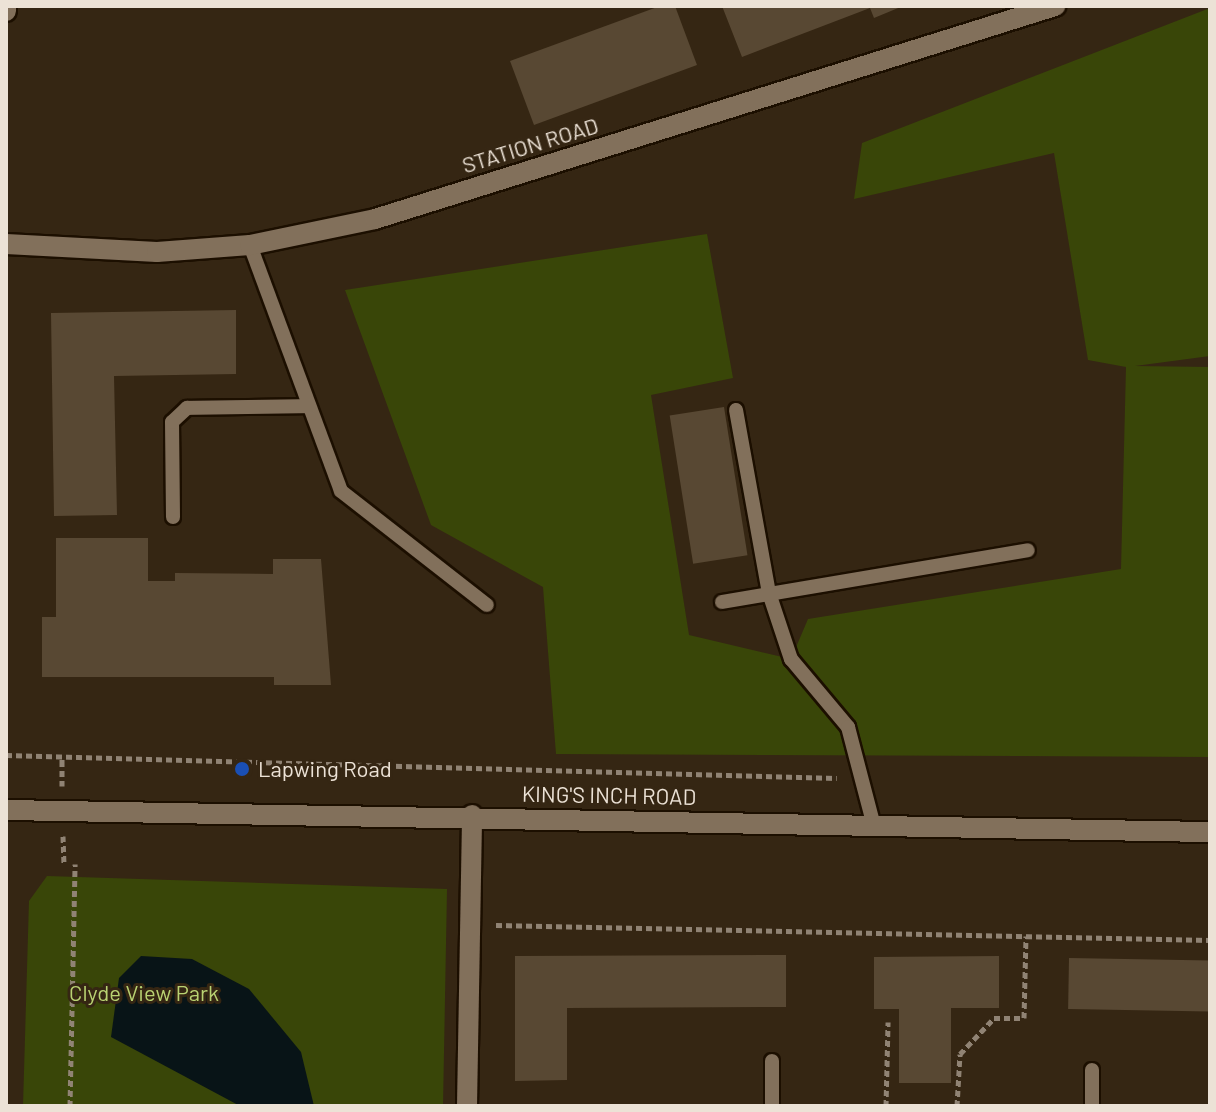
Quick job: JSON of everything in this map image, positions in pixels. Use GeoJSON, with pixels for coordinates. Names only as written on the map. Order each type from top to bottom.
{"type":"FeatureCollection","features":[{"type":"Feature","properties":{"kind":"street","name":"STATION ROAD"},"geometry":{"type":"LineString","coordinates":[[6,244],[157,252],[250,245],[375,219],[1016,12],[1055,6]]}},
{"type":"Feature","properties":{"kind":"street","name":"KING'S INCH ROAD"},"geometry":{"type":"LineString","coordinates":[[6,810],[472,815],[1210,832]]}},
{"type":"Feature","properties":{"kind":"street"},"geometry":{"type":"LineString","coordinates":[[467,1106],[472,815]]}},
{"type":"Feature","properties":{"kind":"lane"},"geometry":{"type":"LineString","coordinates":[[250,245],[341,491],[487,605]]}},
{"type":"Feature","properties":{"kind":"lane"},"geometry":{"type":"LineString","coordinates":[[173,517],[172,422],[187,408],[309,406]]}},
{"type":"Feature","properties":{"kind":"lane"},"geometry":{"type":"LineString","coordinates":[[736,410],[769,593],[791,659],[848,727],[874,826]]}},
{"type":"Feature","properties":{"kind":"lane"},"geometry":{"type":"LineString","coordinates":[[722,602],[1028,550]]}},
{"type":"Feature","properties":{"kind":"lane"},"geometry":{"type":"LineString","coordinates":[[772,1061],[772,1106]]}},
{"type":"Feature","properties":{"kind":"lane"},"geometry":{"type":"LineString","coordinates":[[1092,1070],[1092,1106]]}},
{"type":"Feature","properties":{"kind":"path"},"geometry":{"type":"LineString","coordinates":[[6,755],[862,779]]}},
{"type":"Feature","properties":{"kind":"path"},"geometry":{"type":"LineString","coordinates":[[70,1106],[75,864]]}},
{"type":"Feature","properties":{"kind":"path"},"geometry":{"type":"LineString","coordinates":[[471,924],[1210,940]]}},
{"type":"Feature","properties":{"kind":"path"},"geometry":{"type":"LineString","coordinates":[[957,1106],[960,1054],[994,1018],[1024,1018],[1026,936]]}},
{"type":"Feature","properties":{"kind":"path"},"geometry":{"type":"LineString","coordinates":[[886,1106],[888,1022]]}},
{"type":"Feature","properties":{"kind":"green space"},"geometry":{"type":"Polygon","coordinates":[[[1210,8],[1210,356],[1135,366],[1210,367],[1210,757],[556,754],[543,587],[431,525],[345,290],[707,234],[733,378],[651,395],[689,635],[791,659],[808,619],[1121,569],[1126,367],[1088,360],[1054,153],[854,199],[862,143],[1210,8]]]}},
{"type":"Feature","properties":{"kind":"green space","name":"Clyde View Park"},"geometry":{"type":"Polygon","coordinates":[[[47,876],[447,889],[443,1106],[23,1106],[29,901],[47,876]]]}},
{"type":"Feature","properties":{"kind":"shaded area"},"geometry":{"type":"Polygon","coordinates":[[[141,956],[192,959],[249,989],[301,1052],[314,1106],[240,1106],[111,1037],[119,978],[141,956]]]}},
{"type":"Feature","properties":{"kind":"building"},"geometry":{"type":"Polygon","coordinates":[[[660,6],[675,6],[697,65],[534,125],[510,61],[660,6]]]}},
{"type":"Feature","properties":{"kind":"building"},"geometry":{"type":"Polygon","coordinates":[[[722,6],[903,6],[874,18],[870,8],[742,57],[722,6]]]}},
{"type":"Feature","properties":{"kind":"building"},"geometry":{"type":"Polygon","coordinates":[[[236,310],[236,374],[114,376],[117,515],[54,516],[51,313],[236,310]]]}},
{"type":"Feature","properties":{"kind":"building"},"geometry":{"type":"Polygon","coordinates":[[[724,407],[747,555],[693,564],[670,416],[724,407]]]}},
{"type":"Feature","properties":{"kind":"building"},"geometry":{"type":"Polygon","coordinates":[[[56,538],[148,538],[148,581],[175,581],[175,573],[273,574],[273,559],[321,559],[331,685],[274,685],[274,677],[42,677],[42,617],[56,617],[56,538]]]}},
{"type":"Feature","properties":{"kind":"building"},"geometry":{"type":"Polygon","coordinates":[[[786,955],[786,1007],[567,1008],[567,1080],[515,1081],[515,956],[786,955]]]}},
{"type":"Feature","properties":{"kind":"building"},"geometry":{"type":"Polygon","coordinates":[[[999,956],[999,1008],[951,1008],[951,1083],[899,1083],[899,1009],[874,1009],[874,957],[999,956]]]}},
{"type":"Feature","properties":{"kind":"building"},"geometry":{"type":"Polygon","coordinates":[[[1069,958],[1210,960],[1209,1011],[1068,1009],[1069,958]]]}},
{"type":"Feature","properties":{"kind":"place","name":"Lapwing Road"},"geometry":{"type":"Point","coordinates":[242,769]}}]}
